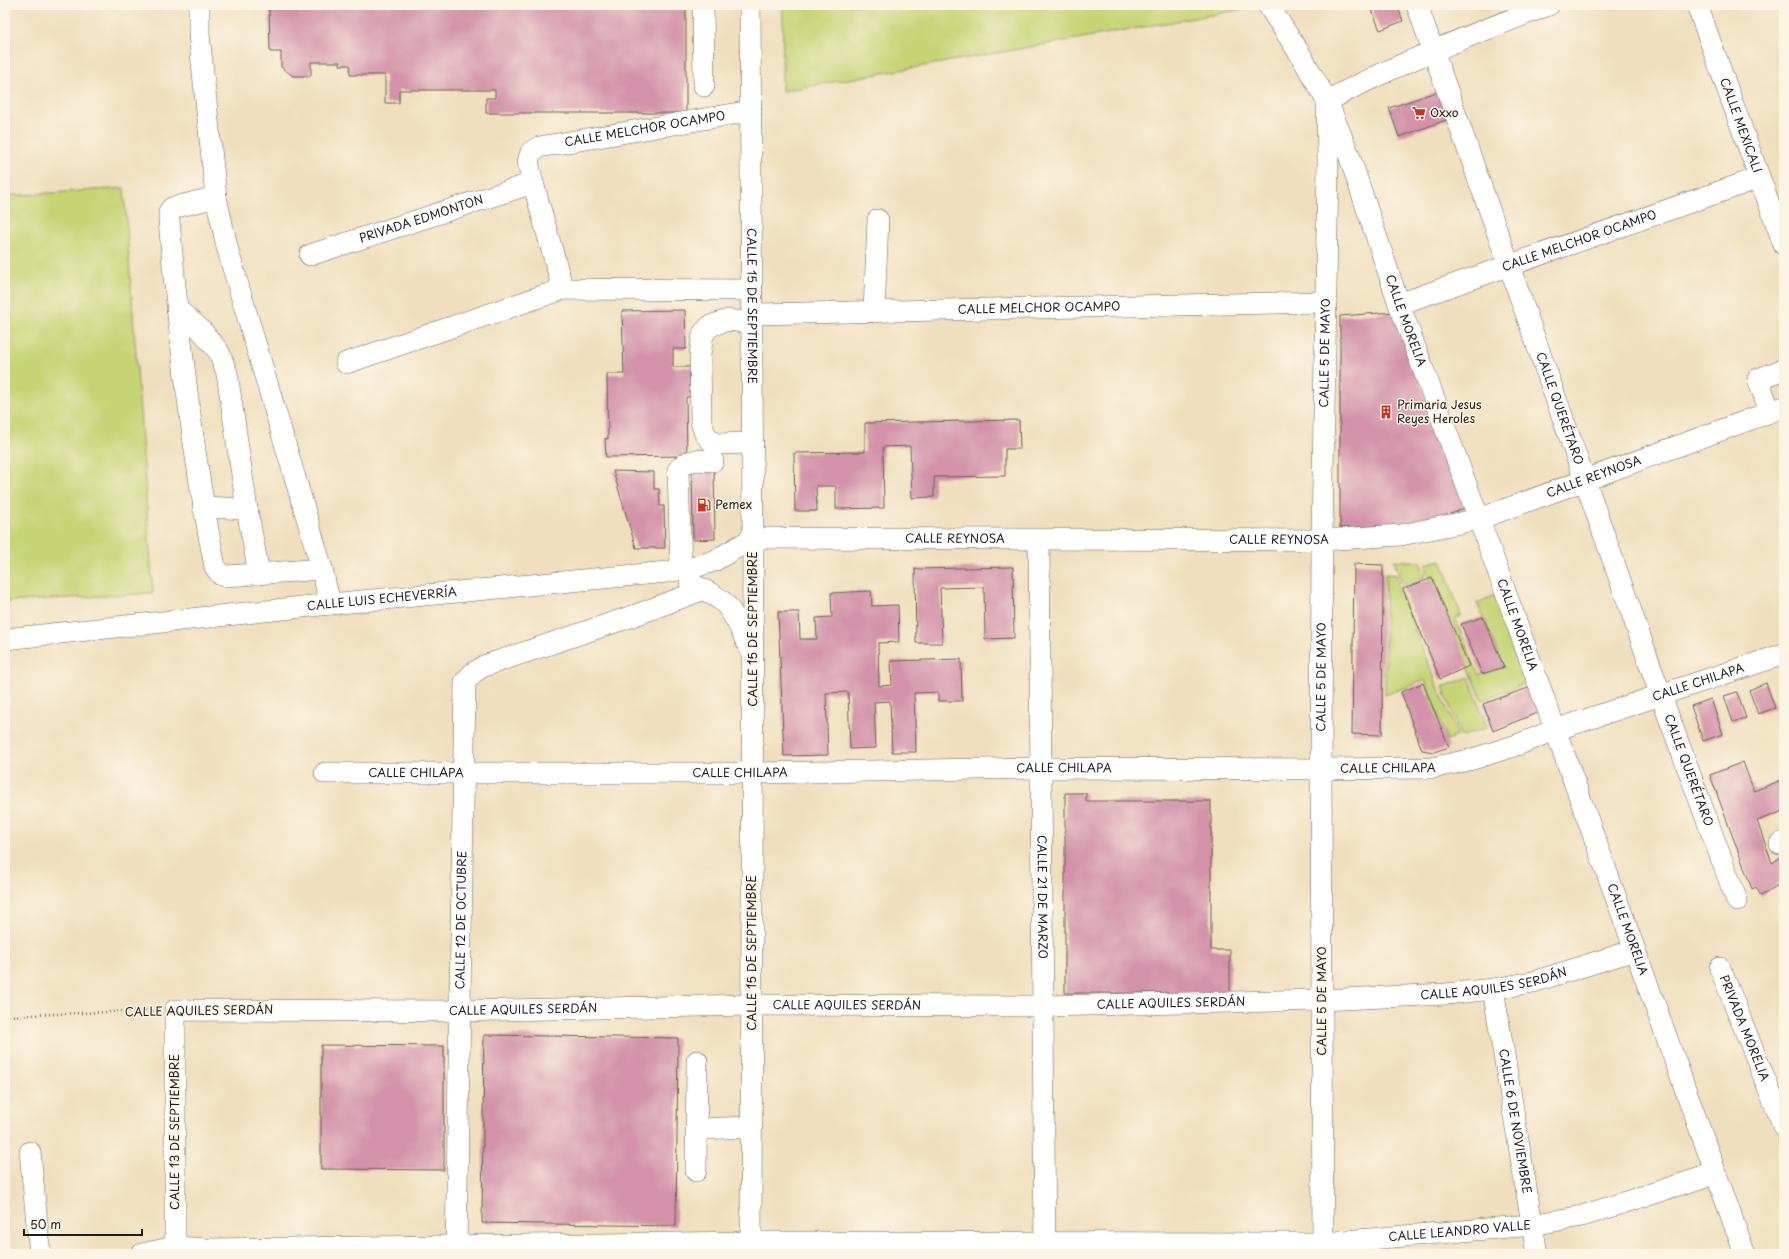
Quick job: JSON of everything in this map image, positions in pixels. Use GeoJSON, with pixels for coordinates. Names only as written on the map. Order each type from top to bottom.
{"type":"FeatureCollection","features":[{"type":"Feature","properties":{"kind":"street"},"geometry":{"type":"LineString","coordinates":[[198,5],[199,34],[216,197],[228,251],[322,570],[330,604]]}},
{"type":"Feature","properties":{"kind":"street"},"geometry":{"type":"LineString","coordinates":[[703,5],[704,86]]}},
{"type":"Feature","properties":{"kind":"street","name":"CALLE 15 DE SEPTIEMBRE"},"geometry":{"type":"LineString","coordinates":[[750,5],[753,443],[751,1248]]}},
{"type":"Feature","properties":{"kind":"street","name":"CALLE MORELIA"},"geometry":{"type":"LineString","coordinates":[[1268,5],[1300,54],[1327,101],[1348,156],[1399,304],[1479,519],[1745,1254]]}},
{"type":"Feature","properties":{"kind":"street","name":"CALLE QUERÉTARO"},"geometry":{"type":"LineString","coordinates":[[1417,5],[1434,49],[1661,696],[1736,901]]}},
{"type":"Feature","properties":{"kind":"street"},"geometry":{"type":"LineString","coordinates":[[1327,101],[1364,81],[1434,49],[1549,5]]}},
{"type":"Feature","properties":{"kind":"street","name":"CALLE MEXICALI"},"geometry":{"type":"LineString","coordinates":[[1697,5],[1784,245]]}},
{"type":"Feature","properties":{"kind":"street","name":"CALLE 5 DE MAYO"},"geometry":{"type":"LineString","coordinates":[[1323,1249],[1321,769],[1322,540],[1328,162],[1327,101]]}},
{"type":"Feature","properties":{"kind":"street","name":"CALLE MELCHOR OCAMPO"},"geometry":{"type":"LineString","coordinates":[[533,183],[528,162],[531,152],[539,147],[751,111]]}},
{"type":"Feature","properties":{"kind":"street","name":"CALLE MELCHOR OCAMPO"},"geometry":{"type":"LineString","coordinates":[[1399,304],[1759,178]]}},
{"type":"Feature","properties":{"kind":"street"},"geometry":{"type":"LineString","coordinates":[[533,183],[564,289]]}},
{"type":"Feature","properties":{"kind":"street","name":"PRIVADA EDMONTON"},"geometry":{"type":"LineString","coordinates":[[310,255],[533,183]]}},
{"type":"Feature","properties":{"kind":"street"},"geometry":{"type":"LineString","coordinates":[[216,197],[172,208],[169,212],[177,310],[189,411],[203,507],[215,567],[220,575],[228,576],[322,570]]}},
{"type":"Feature","properties":{"kind":"street"},"geometry":{"type":"LineString","coordinates":[[874,312],[878,220]]}},
{"type":"Feature","properties":{"kind":"street"},"geometry":{"type":"LineString","coordinates":[[346,363],[564,289],[752,290]]}},
{"type":"Feature","properties":{"kind":"street","name":"CALLE MELCHOR OCAMPO"},"geometry":{"type":"LineString","coordinates":[[753,443],[714,444],[705,434],[701,422],[700,355],[703,334],[710,326],[728,320],[874,312],[1326,302]]}},
{"type":"Feature","properties":{"kind":"street"},"geometry":{"type":"LineString","coordinates":[[177,310],[201,330],[219,352],[228,373],[246,509],[259,574]]}},
{"type":"Feature","properties":{"kind":"street"},"geometry":{"type":"LineString","coordinates":[[1777,410],[1758,378],[1784,369]]}},
{"type":"Feature","properties":{"kind":"street","name":"CALLE REYNOSA"},"geometry":{"type":"LineString","coordinates":[[753,538],[1322,540],[1401,535],[1479,519],[1777,410]]}},
{"type":"Feature","properties":{"kind":"street"},"geometry":{"type":"LineString","coordinates":[[713,461],[695,460],[684,463],[678,470],[674,570],[726,605],[737,623],[753,657]]}},
{"type":"Feature","properties":{"kind":"street"},"geometry":{"type":"LineString","coordinates":[[203,507],[246,509]]}},
{"type":"Feature","properties":{"kind":"street","name":"CALLE LUIS ECHEVERRÍA"},"geometry":{"type":"LineString","coordinates":[[5,639],[330,604],[674,570],[695,567],[714,561],[753,538]]}},
{"type":"Feature","properties":{"kind":"street","name":"CALLE 21 DE MARZO"},"geometry":{"type":"LineString","coordinates":[[1038,540],[1045,1248]]}},
{"type":"Feature","properties":{"kind":"street","name":"CALLE 12 DE OCTUBRE"},"geometry":{"type":"LineString","coordinates":[[456,1249],[465,682],[473,673],[484,666],[633,616],[702,590]]}},
{"type":"Feature","properties":{"kind":"street","name":"CALLE CHILAPA"},"geometry":{"type":"LineString","coordinates":[[325,773],[752,773],[1041,768],[1432,768],[1480,757],[1517,745],[1555,730],[1784,654]]}},
{"type":"Feature","properties":{"kind":"street","name":"CALLE AQUILES SERDÁN"},"geometry":{"type":"LineString","coordinates":[[175,1010],[459,1011],[752,1006],[1043,1006],[1322,1000],[1446,994],[1493,989],[1533,982],[1635,950]]}},
{"type":"Feature","properties":{"kind":"street","name":"PRIVADA MORELIA"},"geometry":{"type":"LineString","coordinates":[[1720,968],[1777,1086],[1784,1127]]}},
{"type":"Feature","properties":{"kind":"street","name":"CALLE 6 DE NOVIEMBRE"},"geometry":{"type":"LineString","coordinates":[[1493,989],[1537,1254]]}},
{"type":"Feature","properties":{"kind":"street","name":"CALLE 13 DE SEPTIEMBRE"},"geometry":{"type":"LineString","coordinates":[[175,1010],[175,1251]]}},
{"type":"Feature","properties":{"kind":"street"},"geometry":{"type":"LineString","coordinates":[[696,1171],[697,1062]]}},
{"type":"Feature","properties":{"kind":"street"},"geometry":{"type":"LineString","coordinates":[[697,1129],[752,1127]]}},
{"type":"Feature","properties":{"kind":"street"},"geometry":{"type":"LineString","coordinates":[[30,1152],[40,1254]]}},
{"type":"Feature","properties":{"kind":"street","name":"CALLE LEANDRO VALLE"},"geometry":{"type":"LineString","coordinates":[[142,1254],[208,1249],[1323,1249],[1532,1225],[1582,1216],[1716,1173]]}},
{"type":"Feature","properties":{"kind":"path","name":"CALLE AQUILES SERDÁN"},"geometry":{"type":"LineString","coordinates":[[5,1016],[175,1010]]}},
{"type":"Feature","properties":{"kind":"green space"},"geometry":{"type":"Polygon","coordinates":[[[783,5],[1243,5],[1245,9],[782,91],[783,5]]]}},
{"type":"Feature","properties":{"kind":"green space"},"geometry":{"type":"Polygon","coordinates":[[[124,188],[153,593],[5,602],[5,196],[124,188]]]}},
{"type":"Feature","properties":{"kind":"green space"},"geometry":{"type":"Polygon","coordinates":[[[1394,560],[1420,562],[1426,576],[1403,585],[1394,560]]]}},
{"type":"Feature","properties":{"kind":"green space"},"geometry":{"type":"Polygon","coordinates":[[[1441,560],[1461,615],[1455,619],[1479,675],[1504,667],[1477,603],[1496,595],[1527,683],[1482,700],[1425,564],[1441,560]]]}},
{"type":"Feature","properties":{"kind":"green space"},"geometry":{"type":"Polygon","coordinates":[[[1385,574],[1397,575],[1400,593],[1458,736],[1447,740],[1425,680],[1385,695],[1385,574]]]}},
{"type":"Feature","properties":{"kind":"green space"},"geometry":{"type":"Polygon","coordinates":[[[1469,677],[1487,727],[1461,737],[1443,687],[1469,677]]]}},
{"type":"Feature","properties":{"kind":"building"},"geometry":{"type":"Polygon","coordinates":[[[269,5],[686,5],[686,113],[486,113],[486,98],[495,98],[495,90],[399,90],[399,103],[385,103],[385,75],[350,75],[350,65],[340,65],[340,62],[311,62],[311,76],[293,76],[281,67],[281,52],[270,52],[269,5]]]}},
{"type":"Feature","properties":{"kind":"building"},"geometry":{"type":"Polygon","coordinates":[[[1370,5],[1397,5],[1403,21],[1380,30],[1370,5]]]}},
{"type":"Feature","properties":{"kind":"building","name":"Oxxo"},"geometry":{"type":"Polygon","coordinates":[[[1439,91],[1449,119],[1399,137],[1389,108],[1439,91]]]}},
{"type":"Feature","properties":{"kind":"building"},"geometry":{"type":"Polygon","coordinates":[[[685,310],[686,349],[673,349],[673,367],[697,367],[698,396],[686,397],[687,456],[606,457],[605,438],[608,439],[607,374],[624,374],[622,311],[685,310]]]}},
{"type":"Feature","properties":{"kind":"building","name":"Primaria Jesus Reyes Heroles"},"geometry":{"type":"Polygon","coordinates":[[[1394,312],[1467,507],[1428,524],[1340,528],[1340,316],[1394,312]]]}},
{"type":"Feature","properties":{"kind":"building"},"geometry":{"type":"Polygon","coordinates":[[[1019,420],[1020,449],[1005,449],[1005,476],[934,477],[934,497],[912,498],[910,446],[883,447],[884,508],[836,509],[836,486],[816,486],[817,511],[795,511],[794,453],[865,452],[865,423],[1019,420]]]}},
{"type":"Feature","properties":{"kind":"building"},"geometry":{"type":"Polygon","coordinates":[[[714,469],[715,539],[693,540],[692,470],[714,469]]]}},
{"type":"Feature","properties":{"kind":"building"},"geometry":{"type":"Polygon","coordinates":[[[613,471],[654,472],[654,489],[659,489],[660,506],[664,506],[665,548],[636,548],[613,471]]]}},
{"type":"Feature","properties":{"kind":"building"},"geometry":{"type":"Polygon","coordinates":[[[1354,564],[1383,565],[1382,735],[1352,734],[1354,564]]]}},
{"type":"Feature","properties":{"kind":"building"},"geometry":{"type":"Polygon","coordinates":[[[1013,567],[1014,638],[985,639],[984,587],[940,588],[942,643],[916,643],[915,569],[1013,567]]]}},
{"type":"Feature","properties":{"kind":"building"},"geometry":{"type":"Polygon","coordinates":[[[1432,578],[1469,666],[1440,679],[1403,589],[1432,578]]]}},
{"type":"Feature","properties":{"kind":"building"},"geometry":{"type":"Polygon","coordinates":[[[871,591],[872,606],[898,605],[899,642],[878,643],[879,686],[892,685],[891,661],[961,659],[962,701],[938,701],[938,692],[914,693],[916,752],[892,752],[890,701],[874,702],[876,748],[850,749],[848,692],[826,693],[828,755],[784,756],[778,612],[799,612],[800,639],[817,639],[816,618],[832,617],[831,593],[871,591]]]}},
{"type":"Feature","properties":{"kind":"building"},"geometry":{"type":"Polygon","coordinates":[[[1483,617],[1504,667],[1482,674],[1461,624],[1483,617]]]}},
{"type":"Feature","properties":{"kind":"building"},"geometry":{"type":"Polygon","coordinates":[[[1423,683],[1449,747],[1434,752],[1422,750],[1401,692],[1423,683]]]}},
{"type":"Feature","properties":{"kind":"building"},"geometry":{"type":"Polygon","coordinates":[[[1766,683],[1775,708],[1758,714],[1749,690],[1766,683]]]}},
{"type":"Feature","properties":{"kind":"building"},"geometry":{"type":"Polygon","coordinates":[[[1531,687],[1539,712],[1493,731],[1483,704],[1531,687]]]}},
{"type":"Feature","properties":{"kind":"building"},"geometry":{"type":"Polygon","coordinates":[[[1737,692],[1746,718],[1733,722],[1724,696],[1737,692]]]}},
{"type":"Feature","properties":{"kind":"building"},"geometry":{"type":"Polygon","coordinates":[[[1711,699],[1723,734],[1703,741],[1691,706],[1711,699]]]}},
{"type":"Feature","properties":{"kind":"building"},"geometry":{"type":"Polygon","coordinates":[[[1743,762],[1754,791],[1784,779],[1784,811],[1757,821],[1772,863],[1784,855],[1784,881],[1761,896],[1756,887],[1752,889],[1710,775],[1743,762]]]}},
{"type":"Feature","properties":{"kind":"building"},"geometry":{"type":"Polygon","coordinates":[[[1065,793],[1086,793],[1086,801],[1211,801],[1211,950],[1230,950],[1230,993],[1065,993],[1065,793]]]}},
{"type":"Feature","properties":{"kind":"building"},"geometry":{"type":"Polygon","coordinates":[[[484,1035],[678,1038],[676,1226],[482,1223],[484,1035]]]}},
{"type":"Feature","properties":{"kind":"building"},"geometry":{"type":"Polygon","coordinates":[[[321,1045],[444,1046],[444,1170],[321,1169],[321,1045]]]}},
{"type":"Feature","properties":{"kind":"place","name":"Oxxo"},"geometry":{"type":"Point","coordinates":[1419,113]}},
{"type":"Feature","properties":{"kind":"place","name":"Primaria Jesus Reyes Heroles"},"geometry":{"type":"Point","coordinates":[1386,412]}},
{"type":"Feature","properties":{"kind":"place","name":"Pemex"},"geometry":{"type":"Point","coordinates":[704,505]}}]}
